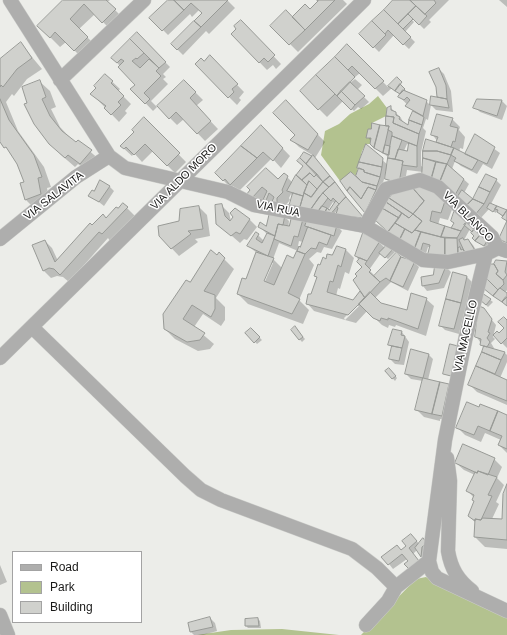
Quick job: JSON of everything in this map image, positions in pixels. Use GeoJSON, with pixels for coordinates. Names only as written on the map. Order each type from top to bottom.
{"type":"FeatureCollection","features":[{"type":"Feature","properties":{"kind":"street","name":"VIA RUA"},"geometry":{"type":"LineString","coordinates":[[10,0],[109,156],[116,163],[125,168],[228,192],[254,205],[365,226],[423,260],[448,262],[497,251]]}},
{"type":"Feature","properties":{"kind":"street"},"geometry":{"type":"LineString","coordinates":[[60,80],[144,0]]}},
{"type":"Feature","properties":{"kind":"street","name":"VIA ALDO MORO"},"geometry":{"type":"LineString","coordinates":[[1,358],[364,0]]}},
{"type":"Feature","properties":{"kind":"street","name":"VIA SALAVITA"},"geometry":{"type":"LineString","coordinates":[[0,239],[76,177],[109,156]]}},
{"type":"Feature","properties":{"kind":"street","name":"VIA BLANCO"},"geometry":{"type":"LineString","coordinates":[[365,226],[386,189],[420,180],[438,187],[454,201],[492,237],[497,251]]}},
{"type":"Feature","properties":{"kind":"street","name":"VIA MACELLO"},"geometry":{"type":"LineString","coordinates":[[443,505],[450,481],[445,440],[466,336],[497,251]]}},
{"type":"Feature","properties":{"kind":"street"},"geometry":{"type":"LineString","coordinates":[[32,328],[201,490],[221,500],[352,549],[377,568],[396,588]]}},
{"type":"Feature","properties":{"kind":"street"},"geometry":{"type":"LineString","coordinates":[[430,566],[443,505]]}},
{"type":"Feature","properties":{"kind":"street"},"geometry":{"type":"LineString","coordinates":[[443,505],[448,551],[454,572],[463,584],[481,599]]}},
{"type":"Feature","properties":{"kind":"street"},"geometry":{"type":"LineString","coordinates":[[366,625],[388,602],[396,588],[409,577],[430,566],[444,566],[450,560]]}},
{"type":"Feature","properties":{"kind":"street"},"geometry":{"type":"LineString","coordinates":[[430,566],[444,581],[507,611]]}},
{"type":"Feature","properties":{"kind":"street"},"geometry":{"type":"LineString","coordinates":[[0,615],[8,635]]}},
{"type":"Feature","properties":{"kind":"green space"},"geometry":{"type":"Polygon","coordinates":[[[378,96],[387,108],[386,116],[372,123],[367,137],[371,138],[370,144],[366,144],[362,151],[356,176],[351,172],[340,181],[321,155],[325,131],[339,124],[350,114],[369,104],[378,96]]]}},
{"type":"Feature","properties":{"kind":"green space"},"geometry":{"type":"Polygon","coordinates":[[[426,577],[507,618],[507,635],[361,635],[416,579],[426,577]]]}},
{"type":"Feature","properties":{"kind":"green space"},"geometry":{"type":"Polygon","coordinates":[[[282,629],[339,635],[197,635],[231,630],[282,629]]]}},
{"type":"Feature","properties":{"kind":"building"},"geometry":{"type":"Polygon","coordinates":[[[63,0],[106,0],[116,9],[102,23],[84,4],[70,19],[88,37],[74,51],[55,32],[50,38],[37,26],[63,0]]]}},
{"type":"Feature","properties":{"kind":"building"},"geometry":{"type":"Polygon","coordinates":[[[168,0],[174,0],[184,10],[162,31],[149,18],[168,0]]]}},
{"type":"Feature","properties":{"kind":"building"},"geometry":{"type":"Polygon","coordinates":[[[174,0],[228,0],[201,27],[194,21],[202,13],[191,3],[184,10],[174,0]]]}},
{"type":"Feature","properties":{"kind":"building"},"geometry":{"type":"Polygon","coordinates":[[[317,0],[335,0],[305,30],[292,17],[305,4],[310,9],[318,1],[317,0]]]}},
{"type":"Feature","properties":{"kind":"building"},"geometry":{"type":"Polygon","coordinates":[[[393,0],[410,0],[416,6],[398,24],[384,10],[393,0]]]}},
{"type":"Feature","properties":{"kind":"building"},"geometry":{"type":"Polygon","coordinates":[[[410,0],[434,0],[436,3],[425,14],[410,0]]]}},
{"type":"Feature","properties":{"kind":"building"},"geometry":{"type":"Polygon","coordinates":[[[416,6],[427,16],[419,25],[408,14],[416,6]]]}},
{"type":"Feature","properties":{"kind":"building"},"geometry":{"type":"Polygon","coordinates":[[[286,10],[305,30],[289,45],[270,26],[286,10]]]}},
{"type":"Feature","properties":{"kind":"building"},"geometry":{"type":"Polygon","coordinates":[[[384,10],[411,37],[403,45],[388,30],[385,34],[372,21],[384,10]]]}},
{"type":"Feature","properties":{"kind":"building"},"geometry":{"type":"Polygon","coordinates":[[[408,14],[413,19],[403,29],[398,24],[408,14]]]}},
{"type":"Feature","properties":{"kind":"building"},"geometry":{"type":"Polygon","coordinates":[[[241,20],[275,55],[268,62],[264,58],[259,63],[231,34],[236,29],[234,26],[241,20]]]}},
{"type":"Feature","properties":{"kind":"building"},"geometry":{"type":"Polygon","coordinates":[[[194,21],[201,27],[177,50],[171,44],[194,21]]]}},
{"type":"Feature","properties":{"kind":"building"},"geometry":{"type":"Polygon","coordinates":[[[372,21],[386,35],[373,48],[359,34],[372,21]]]}},
{"type":"Feature","properties":{"kind":"building"},"geometry":{"type":"Polygon","coordinates":[[[137,32],[166,62],[159,68],[130,39],[137,32]]]}},
{"type":"Feature","properties":{"kind":"building"},"geometry":{"type":"Polygon","coordinates":[[[130,39],[144,53],[132,61],[140,68],[149,59],[159,68],[156,71],[161,76],[144,93],[150,99],[145,104],[130,89],[135,85],[118,67],[124,61],[121,59],[117,63],[111,58],[130,39]]]}},
{"type":"Feature","properties":{"kind":"building"},"geometry":{"type":"Polygon","coordinates":[[[21,42],[32,58],[17,69],[3,87],[1,85],[0,87],[0,59],[21,42]]]}},
{"type":"Feature","properties":{"kind":"building"},"geometry":{"type":"Polygon","coordinates":[[[347,44],[384,81],[375,89],[352,66],[348,70],[335,57],[347,44]]]}},
{"type":"Feature","properties":{"kind":"building"},"geometry":{"type":"Polygon","coordinates":[[[210,55],[238,84],[232,89],[234,92],[228,98],[195,64],[201,58],[204,61],[210,55]]]}},
{"type":"Feature","properties":{"kind":"building"},"geometry":{"type":"Polygon","coordinates":[[[335,57],[355,77],[337,96],[316,75],[335,57]]]}},
{"type":"Feature","properties":{"kind":"building"},"geometry":{"type":"Polygon","coordinates":[[[439,68],[446,85],[447,99],[437,97],[436,87],[429,72],[439,68]]]}},
{"type":"Feature","properties":{"kind":"building"},"geometry":{"type":"Polygon","coordinates":[[[105,74],[113,81],[111,83],[124,96],[118,102],[121,105],[111,115],[104,108],[106,106],[90,94],[96,88],[94,86],[105,74]]]}},
{"type":"Feature","properties":{"kind":"building"},"geometry":{"type":"Polygon","coordinates":[[[316,75],[335,94],[318,110],[300,91],[316,75]]]}},
{"type":"Feature","properties":{"kind":"building"},"geometry":{"type":"Polygon","coordinates":[[[397,77],[402,82],[395,91],[388,86],[397,77]]]}},
{"type":"Feature","properties":{"kind":"building"},"geometry":{"type":"Polygon","coordinates":[[[40,80],[46,97],[42,99],[50,116],[62,131],[76,142],[78,140],[92,150],[80,164],[68,155],[65,158],[49,144],[34,124],[24,104],[27,103],[22,87],[40,80]]]}},
{"type":"Feature","properties":{"kind":"building"},"geometry":{"type":"Polygon","coordinates":[[[184,80],[196,92],[190,98],[211,121],[197,134],[176,112],[169,119],[157,106],[184,80]]]}},
{"type":"Feature","properties":{"kind":"building"},"geometry":{"type":"Polygon","coordinates":[[[350,82],[365,96],[355,105],[341,91],[350,82]]]}},
{"type":"Feature","properties":{"kind":"building"},"geometry":{"type":"Polygon","coordinates":[[[400,84],[405,89],[400,94],[395,91],[400,84]]]}},
{"type":"Feature","properties":{"kind":"building"},"geometry":{"type":"Polygon","coordinates":[[[403,90],[427,100],[423,116],[405,106],[410,100],[407,97],[404,100],[398,97],[403,90]]]}},
{"type":"Feature","properties":{"kind":"building"},"geometry":{"type":"Polygon","coordinates":[[[341,91],[355,105],[351,110],[337,96],[341,91]]]}},
{"type":"Feature","properties":{"kind":"building"},"geometry":{"type":"Polygon","coordinates":[[[431,96],[447,99],[449,108],[430,105],[431,96]]]}},
{"type":"Feature","properties":{"kind":"building"},"geometry":{"type":"Polygon","coordinates":[[[0,99],[9,120],[34,155],[42,177],[38,178],[41,194],[25,200],[20,183],[24,182],[17,164],[6,147],[4,148],[0,142],[0,99]]]}},
{"type":"Feature","properties":{"kind":"building"},"geometry":{"type":"Polygon","coordinates":[[[477,99],[502,100],[497,116],[473,108],[477,99]]]}},
{"type":"Feature","properties":{"kind":"building"},"geometry":{"type":"Polygon","coordinates":[[[286,100],[318,134],[308,150],[290,140],[295,135],[273,113],[286,100]]]}},
{"type":"Feature","properties":{"kind":"building"},"geometry":{"type":"Polygon","coordinates":[[[391,106],[391,110],[396,112],[396,115],[400,117],[399,119],[408,125],[409,120],[422,125],[419,134],[393,123],[394,117],[386,116],[387,108],[391,106]]]}},
{"type":"Feature","properties":{"kind":"building"},"geometry":{"type":"Polygon","coordinates":[[[413,111],[424,117],[422,125],[409,120],[413,111]]]}},
{"type":"Feature","properties":{"kind":"building"},"geometry":{"type":"Polygon","coordinates":[[[437,114],[453,118],[450,126],[458,128],[455,142],[453,141],[451,147],[436,142],[438,137],[431,135],[437,114]]]}},
{"type":"Feature","properties":{"kind":"building"},"geometry":{"type":"Polygon","coordinates":[[[386,116],[394,117],[393,123],[419,134],[417,146],[392,136],[392,132],[388,130],[389,126],[386,126],[386,116]]]}},
{"type":"Feature","properties":{"kind":"building"},"geometry":{"type":"Polygon","coordinates":[[[144,117],[180,153],[167,166],[145,144],[134,155],[126,147],[124,149],[120,146],[134,132],[132,130],[144,117]]]}},
{"type":"Feature","properties":{"kind":"building"},"geometry":{"type":"Polygon","coordinates":[[[372,123],[380,125],[374,148],[370,144],[371,138],[366,138],[368,129],[371,129],[372,123]]]}},
{"type":"Feature","properties":{"kind":"building"},"geometry":{"type":"Polygon","coordinates":[[[261,125],[283,148],[273,161],[263,152],[257,158],[241,146],[261,125]]]}},
{"type":"Feature","properties":{"kind":"building"},"geometry":{"type":"Polygon","coordinates":[[[380,125],[389,126],[383,153],[374,148],[380,125]]]}},
{"type":"Feature","properties":{"kind":"building"},"geometry":{"type":"Polygon","coordinates":[[[475,134],[495,147],[487,164],[465,154],[475,134]]]}},
{"type":"Feature","properties":{"kind":"building"},"geometry":{"type":"Polygon","coordinates":[[[392,136],[402,140],[395,159],[388,158],[392,136]]]}},
{"type":"Feature","properties":{"kind":"building"},"geometry":{"type":"Polygon","coordinates":[[[426,139],[454,148],[451,155],[437,151],[423,151],[426,139]]]}},
{"type":"Feature","properties":{"kind":"building"},"geometry":{"type":"Polygon","coordinates":[[[409,143],[417,146],[417,167],[402,165],[403,161],[395,159],[398,149],[407,151],[409,143]]]}},
{"type":"Feature","properties":{"kind":"building"},"geometry":{"type":"Polygon","coordinates":[[[366,144],[383,158],[382,167],[359,162],[366,144]]]}},
{"type":"Feature","properties":{"kind":"building"},"geometry":{"type":"Polygon","coordinates":[[[385,145],[390,146],[389,155],[383,153],[385,145]]]}},
{"type":"Feature","properties":{"kind":"building"},"geometry":{"type":"Polygon","coordinates":[[[241,146],[257,158],[230,185],[225,179],[223,181],[215,173],[241,146]]]}},
{"type":"Feature","properties":{"kind":"building"},"geometry":{"type":"Polygon","coordinates":[[[454,148],[478,160],[472,170],[454,161],[456,158],[451,155],[454,148]]]}},
{"type":"Feature","properties":{"kind":"building"},"geometry":{"type":"Polygon","coordinates":[[[423,151],[437,151],[451,155],[447,164],[423,158],[423,151]]]}},
{"type":"Feature","properties":{"kind":"building"},"geometry":{"type":"Polygon","coordinates":[[[304,152],[312,156],[306,164],[300,158],[304,152]]]}},
{"type":"Feature","properties":{"kind":"building"},"geometry":{"type":"Polygon","coordinates":[[[313,155],[330,176],[323,182],[306,164],[313,155]]]}},
{"type":"Feature","properties":{"kind":"building"},"geometry":{"type":"Polygon","coordinates":[[[300,158],[317,174],[314,177],[310,173],[302,180],[296,175],[303,166],[297,161],[300,158]]]}},
{"type":"Feature","properties":{"kind":"building"},"geometry":{"type":"Polygon","coordinates":[[[388,158],[403,161],[399,183],[385,179],[388,158]]]}},
{"type":"Feature","properties":{"kind":"building"},"geometry":{"type":"Polygon","coordinates":[[[423,158],[436,162],[431,180],[422,176],[423,158]]]}},
{"type":"Feature","properties":{"kind":"building"},"geometry":{"type":"Polygon","coordinates":[[[359,162],[382,167],[380,177],[357,168],[359,162]]]}},
{"type":"Feature","properties":{"kind":"building"},"geometry":{"type":"Polygon","coordinates":[[[436,162],[447,164],[439,184],[431,180],[436,162]]]}},
{"type":"Feature","properties":{"kind":"building"},"geometry":{"type":"Polygon","coordinates":[[[447,164],[464,179],[455,195],[439,184],[447,164]]]}},
{"type":"Feature","properties":{"kind":"building"},"geometry":{"type":"Polygon","coordinates":[[[266,168],[278,179],[284,173],[288,176],[282,190],[283,192],[277,198],[277,206],[271,204],[274,197],[269,193],[265,203],[262,202],[267,191],[262,187],[252,198],[246,195],[250,190],[247,187],[266,168]]]}},
{"type":"Feature","properties":{"kind":"building"},"geometry":{"type":"Polygon","coordinates":[[[359,168],[364,170],[364,172],[380,177],[377,186],[362,182],[356,176],[359,168]]]}},
{"type":"Feature","properties":{"kind":"building"},"geometry":{"type":"Polygon","coordinates":[[[351,172],[362,182],[377,186],[376,190],[368,187],[361,199],[350,187],[347,191],[340,181],[351,172]]]}},
{"type":"Feature","properties":{"kind":"building"},"geometry":{"type":"Polygon","coordinates":[[[310,173],[314,177],[317,174],[323,182],[317,189],[309,181],[307,185],[302,180],[310,173]]]}},
{"type":"Feature","properties":{"kind":"building"},"geometry":{"type":"Polygon","coordinates":[[[486,174],[497,179],[490,192],[479,187],[486,174]]]}},
{"type":"Feature","properties":{"kind":"building"},"geometry":{"type":"Polygon","coordinates":[[[296,175],[307,185],[303,196],[287,191],[296,175]]]}},
{"type":"Feature","properties":{"kind":"building"},"geometry":{"type":"Polygon","coordinates":[[[330,176],[335,182],[329,187],[323,182],[330,176]]]}},
{"type":"Feature","properties":{"kind":"building"},"geometry":{"type":"Polygon","coordinates":[[[100,180],[110,186],[99,202],[88,196],[92,190],[94,191],[100,180]]]}},
{"type":"Feature","properties":{"kind":"building"},"geometry":{"type":"Polygon","coordinates":[[[309,181],[317,189],[311,197],[304,193],[309,181]]]}},
{"type":"Feature","properties":{"kind":"building"},"geometry":{"type":"Polygon","coordinates":[[[323,182],[329,187],[319,197],[309,212],[299,210],[304,193],[311,197],[323,182]]]}},
{"type":"Feature","properties":{"kind":"building"},"geometry":{"type":"Polygon","coordinates":[[[335,182],[346,197],[339,204],[333,198],[331,201],[323,193],[335,182]]]}},
{"type":"Feature","properties":{"kind":"building"},"geometry":{"type":"Polygon","coordinates":[[[411,186],[435,189],[446,198],[441,213],[432,211],[430,221],[445,226],[441,237],[415,230],[422,221],[413,214],[424,201],[411,186]]]}},
{"type":"Feature","properties":{"kind":"building"},"geometry":{"type":"Polygon","coordinates":[[[411,186],[424,201],[413,214],[389,198],[394,191],[411,186]]]}},
{"type":"Feature","properties":{"kind":"building"},"geometry":{"type":"Polygon","coordinates":[[[350,187],[361,199],[368,187],[376,190],[365,213],[347,191],[350,187]]]}},
{"type":"Feature","properties":{"kind":"building"},"geometry":{"type":"Polygon","coordinates":[[[479,187],[490,192],[484,204],[473,199],[479,187]]]}},
{"type":"Feature","properties":{"kind":"building"},"geometry":{"type":"Polygon","coordinates":[[[462,190],[473,199],[465,207],[457,198],[462,190]]]}},
{"type":"Feature","properties":{"kind":"building"},"geometry":{"type":"Polygon","coordinates":[[[293,193],[303,196],[299,210],[289,207],[293,193]]]}},
{"type":"Feature","properties":{"kind":"building"},"geometry":{"type":"Polygon","coordinates":[[[323,193],[328,198],[317,213],[309,212],[323,193]]]}},
{"type":"Feature","properties":{"kind":"building"},"geometry":{"type":"Polygon","coordinates":[[[346,197],[364,218],[330,215],[332,212],[336,214],[337,207],[346,197]]]}},
{"type":"Feature","properties":{"kind":"building"},"geometry":{"type":"Polygon","coordinates":[[[389,198],[413,214],[409,218],[386,202],[389,198]]]}},
{"type":"Feature","properties":{"kind":"building"},"geometry":{"type":"Polygon","coordinates":[[[473,199],[484,204],[474,216],[465,207],[473,199]]]}},
{"type":"Feature","properties":{"kind":"building"},"geometry":{"type":"Polygon","coordinates":[[[336,201],[339,204],[330,215],[324,214],[327,208],[329,210],[336,201]]]}},
{"type":"Feature","properties":{"kind":"building"},"geometry":{"type":"Polygon","coordinates":[[[386,202],[402,213],[399,218],[382,208],[386,202]]]}},
{"type":"Feature","properties":{"kind":"building"},"geometry":{"type":"Polygon","coordinates":[[[123,203],[128,207],[102,234],[99,232],[60,275],[54,269],[49,268],[43,271],[32,245],[45,240],[55,262],[90,223],[92,225],[103,214],[106,218],[116,207],[118,208],[123,203]]]}},
{"type":"Feature","properties":{"kind":"building"},"geometry":{"type":"Polygon","coordinates":[[[490,203],[497,206],[493,212],[487,208],[490,203]]]}},
{"type":"Feature","properties":{"kind":"building"},"geometry":{"type":"Polygon","coordinates":[[[222,204],[225,216],[230,221],[233,217],[230,213],[235,208],[250,219],[240,234],[236,232],[231,236],[216,224],[215,205],[222,204]]]}},
{"type":"Feature","properties":{"kind":"building"},"geometry":{"type":"Polygon","coordinates":[[[199,206],[203,229],[188,231],[191,234],[171,249],[159,236],[158,226],[179,221],[180,209],[199,206]]]}},
{"type":"Feature","properties":{"kind":"building"},"geometry":{"type":"Polygon","coordinates":[[[322,206],[327,208],[324,214],[317,213],[322,206]]]}},
{"type":"Feature","properties":{"kind":"building"},"geometry":{"type":"Polygon","coordinates":[[[456,206],[468,220],[461,231],[451,228],[454,223],[451,221],[456,206]]]}},
{"type":"Feature","properties":{"kind":"building"},"geometry":{"type":"Polygon","coordinates":[[[497,206],[507,210],[503,216],[497,212],[498,210],[495,209],[497,206]]]}},
{"type":"Feature","properties":{"kind":"building"},"geometry":{"type":"Polygon","coordinates":[[[382,208],[399,218],[388,232],[375,220],[382,208]]]}},
{"type":"Feature","properties":{"kind":"building"},"geometry":{"type":"Polygon","coordinates":[[[507,210],[507,221],[502,218],[507,210]]]}},
{"type":"Feature","properties":{"kind":"building"},"geometry":{"type":"Polygon","coordinates":[[[270,212],[285,215],[283,225],[278,224],[275,236],[258,227],[260,222],[266,226],[270,212]]]}},
{"type":"Feature","properties":{"kind":"building"},"geometry":{"type":"Polygon","coordinates":[[[402,213],[409,218],[413,214],[422,221],[412,233],[395,223],[402,213]]]}},
{"type":"Feature","properties":{"kind":"building"},"geometry":{"type":"Polygon","coordinates":[[[292,216],[303,219],[298,237],[294,236],[291,246],[274,239],[278,224],[289,226],[292,216]]]}},
{"type":"Feature","properties":{"kind":"building"},"geometry":{"type":"Polygon","coordinates":[[[308,218],[337,225],[334,236],[305,226],[308,218]]]}},
{"type":"Feature","properties":{"kind":"building"},"geometry":{"type":"Polygon","coordinates":[[[468,220],[476,227],[472,232],[464,225],[468,220]]]}},
{"type":"Feature","properties":{"kind":"building"},"geometry":{"type":"Polygon","coordinates":[[[507,221],[507,243],[499,239],[507,221]]]}},
{"type":"Feature","properties":{"kind":"building"},"geometry":{"type":"Polygon","coordinates":[[[395,223],[405,229],[399,241],[388,232],[395,223]]]}},
{"type":"Feature","properties":{"kind":"building"},"geometry":{"type":"Polygon","coordinates":[[[445,226],[461,231],[457,238],[441,237],[445,226]]]}},
{"type":"Feature","properties":{"kind":"building"},"geometry":{"type":"Polygon","coordinates":[[[308,227],[331,235],[327,245],[319,242],[316,249],[311,248],[305,254],[297,251],[308,227]]]}},
{"type":"Feature","properties":{"kind":"building"},"geometry":{"type":"Polygon","coordinates":[[[476,227],[482,233],[475,241],[472,238],[474,236],[471,233],[476,227]]]}},
{"type":"Feature","properties":{"kind":"building"},"geometry":{"type":"Polygon","coordinates":[[[405,229],[412,233],[415,230],[421,232],[414,250],[399,241],[405,229]]]}},
{"type":"Feature","properties":{"kind":"building"},"geometry":{"type":"Polygon","coordinates":[[[256,232],[259,234],[256,239],[262,243],[267,233],[275,236],[268,256],[247,246],[256,232]]]}},
{"type":"Feature","properties":{"kind":"building"},"geometry":{"type":"Polygon","coordinates":[[[421,232],[445,238],[445,259],[427,257],[430,245],[423,243],[420,253],[414,250],[421,232]]]}},
{"type":"Feature","properties":{"kind":"building"},"geometry":{"type":"Polygon","coordinates":[[[363,233],[380,241],[367,261],[355,256],[363,233]]]}},
{"type":"Feature","properties":{"kind":"building"},"geometry":{"type":"Polygon","coordinates":[[[482,233],[488,239],[484,246],[475,241],[482,233]]]}},
{"type":"Feature","properties":{"kind":"building"},"geometry":{"type":"Polygon","coordinates":[[[445,238],[457,238],[458,258],[445,259],[445,238]]]}},
{"type":"Feature","properties":{"kind":"building"},"geometry":{"type":"Polygon","coordinates":[[[463,238],[464,240],[468,239],[476,252],[466,255],[459,240],[463,238]]]}},
{"type":"Feature","properties":{"kind":"building"},"geometry":{"type":"Polygon","coordinates":[[[388,244],[393,249],[385,258],[379,253],[388,244]]]}},
{"type":"Feature","properties":{"kind":"building"},"geometry":{"type":"Polygon","coordinates":[[[337,246],[346,249],[341,267],[338,265],[333,282],[330,281],[327,292],[353,300],[360,291],[365,298],[348,315],[306,304],[308,294],[311,294],[317,277],[314,276],[318,264],[320,265],[323,257],[326,259],[327,254],[332,255],[337,246]]]}},
{"type":"Feature","properties":{"kind":"building"},"geometry":{"type":"Polygon","coordinates":[[[460,247],[466,255],[458,258],[458,248],[460,247]]]}},
{"type":"Feature","properties":{"kind":"building"},"geometry":{"type":"Polygon","coordinates":[[[211,250],[217,255],[219,252],[225,258],[204,291],[215,295],[215,309],[211,317],[192,305],[183,319],[205,333],[200,340],[187,342],[164,329],[163,314],[186,280],[190,282],[211,250]]]}},
{"type":"Feature","properties":{"kind":"building"},"geometry":{"type":"Polygon","coordinates":[[[297,251],[305,254],[288,293],[300,299],[292,314],[237,294],[242,278],[246,279],[256,252],[274,258],[264,281],[274,285],[287,255],[293,258],[297,251]]]}},
{"type":"Feature","properties":{"kind":"building"},"geometry":{"type":"Polygon","coordinates":[[[397,252],[401,257],[390,281],[386,278],[380,282],[374,276],[397,252]]]}},
{"type":"Feature","properties":{"kind":"building"},"geometry":{"type":"Polygon","coordinates":[[[401,257],[415,261],[403,287],[390,281],[401,257]]]}},
{"type":"Feature","properties":{"kind":"building"},"geometry":{"type":"Polygon","coordinates":[[[360,258],[367,261],[365,264],[371,270],[369,272],[380,282],[365,298],[353,280],[357,276],[355,274],[362,267],[357,262],[360,258]]]}},
{"type":"Feature","properties":{"kind":"building"},"geometry":{"type":"Polygon","coordinates":[[[496,260],[507,261],[505,272],[507,275],[503,280],[496,274],[498,271],[494,264],[496,260]]]}},
{"type":"Feature","properties":{"kind":"building"},"geometry":{"type":"Polygon","coordinates":[[[491,264],[494,264],[498,271],[496,274],[503,280],[504,284],[498,290],[485,277],[491,264]]]}},
{"type":"Feature","properties":{"kind":"building"},"geometry":{"type":"Polygon","coordinates":[[[435,266],[446,266],[439,283],[422,286],[421,277],[433,275],[435,266]]]}},
{"type":"Feature","properties":{"kind":"building"},"geometry":{"type":"Polygon","coordinates":[[[453,272],[467,276],[461,303],[446,299],[453,272]]]}},
{"type":"Feature","properties":{"kind":"building"},"geometry":{"type":"Polygon","coordinates":[[[485,277],[498,290],[493,296],[483,288],[485,277]]]}},
{"type":"Feature","properties":{"kind":"building"},"geometry":{"type":"Polygon","coordinates":[[[500,288],[507,293],[507,297],[502,302],[493,296],[500,288]]]}},
{"type":"Feature","properties":{"kind":"building"},"geometry":{"type":"Polygon","coordinates":[[[370,292],[381,303],[407,310],[411,293],[427,298],[418,329],[388,318],[388,320],[381,318],[380,321],[373,318],[359,304],[370,292]]]}},
{"type":"Feature","properties":{"kind":"building"},"geometry":{"type":"Polygon","coordinates":[[[482,293],[491,299],[486,305],[480,300],[482,293]]]}},
{"type":"Feature","properties":{"kind":"building"},"geometry":{"type":"Polygon","coordinates":[[[506,297],[507,298],[507,306],[502,302],[506,297]]]}},
{"type":"Feature","properties":{"kind":"building"},"geometry":{"type":"Polygon","coordinates":[[[446,299],[461,303],[454,329],[439,326],[446,299]]]}},
{"type":"Feature","properties":{"kind":"building"},"geometry":{"type":"Polygon","coordinates":[[[479,306],[484,308],[492,319],[488,332],[490,333],[487,338],[490,342],[487,347],[480,345],[481,339],[475,337],[479,306]]]}},
{"type":"Feature","properties":{"kind":"building"},"geometry":{"type":"Polygon","coordinates":[[[504,317],[507,320],[507,338],[501,344],[493,335],[497,331],[499,333],[504,328],[498,322],[504,317]]]}},
{"type":"Feature","properties":{"kind":"building"},"geometry":{"type":"Polygon","coordinates":[[[295,326],[303,337],[299,340],[291,330],[295,326]]]}},
{"type":"Feature","properties":{"kind":"building"},"geometry":{"type":"Polygon","coordinates":[[[251,328],[260,337],[254,343],[245,333],[251,328]]]}},
{"type":"Feature","properties":{"kind":"building"},"geometry":{"type":"Polygon","coordinates":[[[393,329],[402,331],[401,335],[405,336],[402,348],[388,345],[393,329]]]}},
{"type":"Feature","properties":{"kind":"building"},"geometry":{"type":"Polygon","coordinates":[[[450,344],[458,346],[451,376],[443,374],[450,344]]]}},
{"type":"Feature","properties":{"kind":"building"},"geometry":{"type":"Polygon","coordinates":[[[392,346],[402,348],[399,361],[389,359],[392,346]]]}},
{"type":"Feature","properties":{"kind":"building"},"geometry":{"type":"Polygon","coordinates":[[[484,346],[505,352],[501,360],[482,352],[484,346]]]}},
{"type":"Feature","properties":{"kind":"building"},"geometry":{"type":"Polygon","coordinates":[[[411,349],[429,354],[423,378],[405,374],[411,349]]]}},
{"type":"Feature","properties":{"kind":"building"},"geometry":{"type":"Polygon","coordinates":[[[482,352],[501,360],[495,374],[476,366],[482,352]]]}},
{"type":"Feature","properties":{"kind":"building"},"geometry":{"type":"Polygon","coordinates":[[[476,366],[507,380],[507,401],[468,385],[476,366]]]}},
{"type":"Feature","properties":{"kind":"building"},"geometry":{"type":"Polygon","coordinates":[[[389,368],[396,376],[392,379],[385,371],[389,368]]]}},
{"type":"Feature","properties":{"kind":"building"},"geometry":{"type":"Polygon","coordinates":[[[423,378],[440,382],[432,414],[415,410],[423,378]]]}},
{"type":"Feature","properties":{"kind":"building"},"geometry":{"type":"Polygon","coordinates":[[[440,382],[449,384],[442,416],[432,414],[440,382]]]}},
{"type":"Feature","properties":{"kind":"building"},"geometry":{"type":"Polygon","coordinates":[[[467,402],[479,407],[480,404],[498,411],[490,431],[478,426],[474,435],[456,428],[467,402]]]}},
{"type":"Feature","properties":{"kind":"building"},"geometry":{"type":"Polygon","coordinates":[[[498,411],[507,415],[507,449],[498,445],[502,436],[490,431],[498,411]]]}},
{"type":"Feature","properties":{"kind":"building"},"geometry":{"type":"Polygon","coordinates":[[[463,444],[495,458],[488,475],[478,471],[477,473],[455,463],[463,444]]]}},
{"type":"Feature","properties":{"kind":"building"},"geometry":{"type":"Polygon","coordinates":[[[478,471],[497,477],[488,495],[492,496],[481,520],[475,519],[475,521],[468,516],[474,501],[472,500],[474,495],[466,491],[475,472],[477,473],[478,471]]]}},
{"type":"Feature","properties":{"kind":"building"},"geometry":{"type":"Polygon","coordinates":[[[507,484],[507,540],[474,537],[475,519],[502,519],[503,494],[507,484]]]}},
{"type":"Feature","properties":{"kind":"building"},"geometry":{"type":"Polygon","coordinates":[[[411,534],[417,541],[409,548],[419,561],[409,569],[404,564],[408,561],[402,554],[388,565],[381,557],[397,545],[401,550],[406,546],[402,541],[411,534]]]}},
{"type":"Feature","properties":{"kind":"building"},"geometry":{"type":"Polygon","coordinates":[[[423,538],[427,543],[422,547],[421,557],[415,548],[423,538]]]}},
{"type":"Feature","properties":{"kind":"building"},"geometry":{"type":"Polygon","coordinates":[[[210,617],[213,627],[190,632],[188,623],[210,617]]]}},
{"type":"Feature","properties":{"kind":"building"},"geometry":{"type":"Polygon","coordinates":[[[258,618],[259,626],[245,626],[245,619],[258,618]]]}}]}
